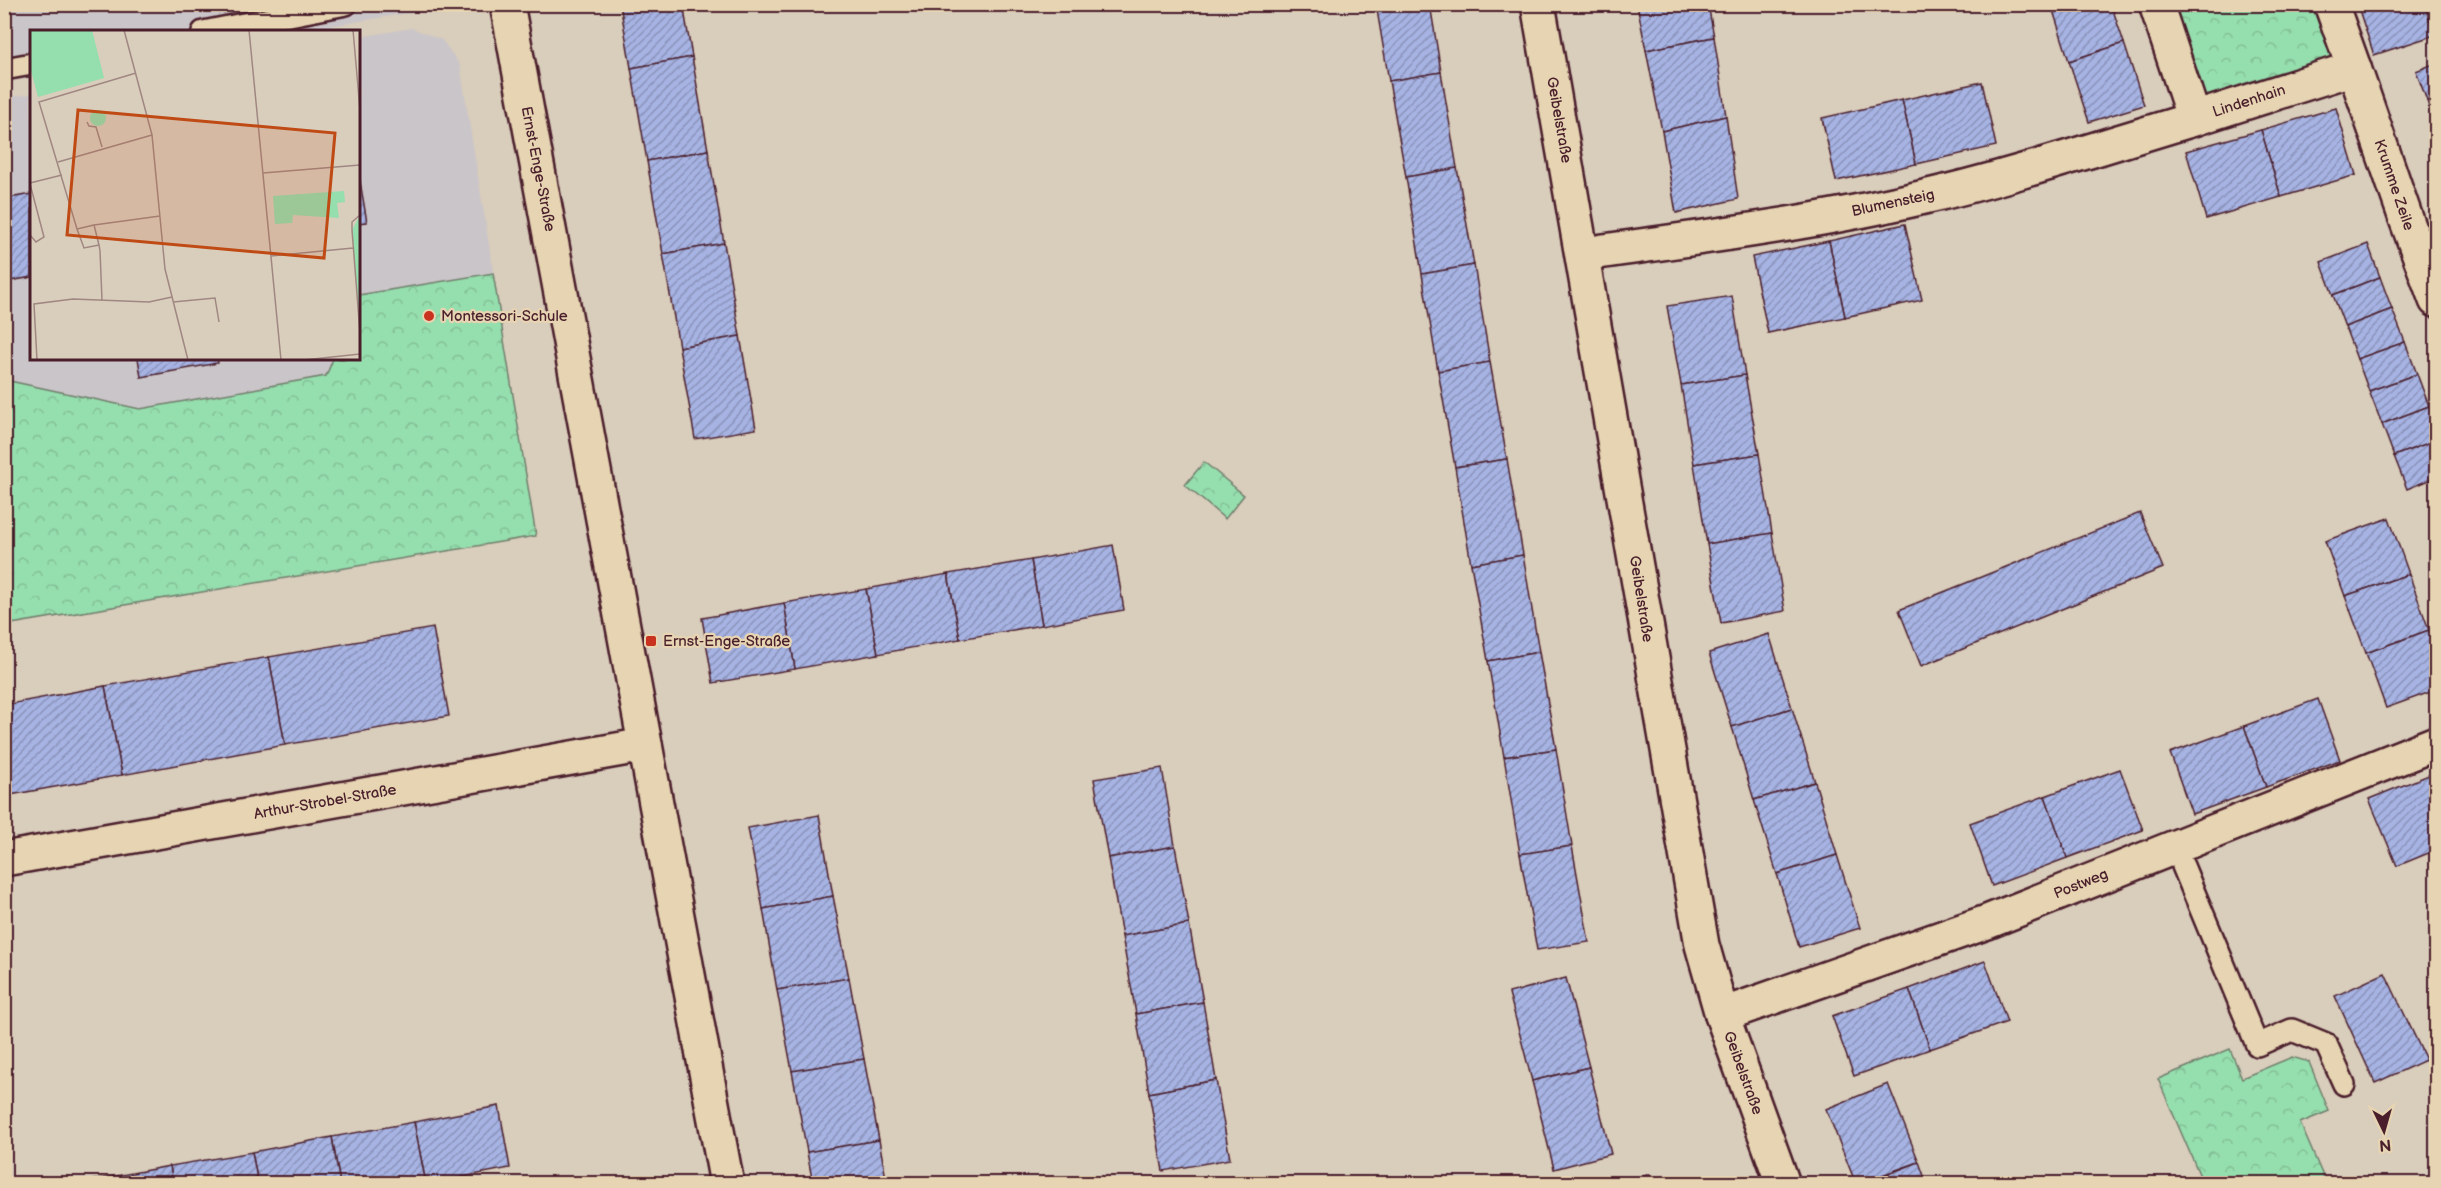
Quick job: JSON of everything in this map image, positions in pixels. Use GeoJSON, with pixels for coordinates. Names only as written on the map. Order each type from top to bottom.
{"type":"FeatureCollection","features":[{"type":"Feature","properties":{"kind":"street","name":"Ernst-Enge-Straße"},"geometry":{"type":"LineString","coordinates":[[507,4],[727,1184]]}},
{"type":"Feature","properties":{"kind":"street","name":"Geibelstraße"},"geometry":{"type":"LineString","coordinates":[[1538,4],[1702,945],[1722,1015],[1783,1184]]}},
{"type":"Feature","properties":{"kind":"street","name":"Lindenhain"},"geometry":{"type":"LineString","coordinates":[[2156,4],[2194,118],[2354,68]]}},
{"type":"Feature","properties":{"kind":"street"},"geometry":{"type":"LineString","coordinates":[[2331,4],[2354,68]]}},
{"type":"Feature","properties":{"kind":"street","name":"Krumme Zeile"},"geometry":{"type":"LineString","coordinates":[[2354,68],[2436,300]]}},
{"type":"Feature","properties":{"kind":"street","name":"Blumensteig"},"geometry":{"type":"LineString","coordinates":[[1583,254],[1739,232],[1918,199],[2003,177],[2194,118]]}},
{"type":"Feature","properties":{"kind":"street","name":"Postweg"},"geometry":{"type":"LineString","coordinates":[[1722,1015],[1987,922],[2436,743]]}},
{"type":"Feature","properties":{"kind":"street","name":"Arthur-Strobel-Straße"},"geometry":{"type":"LineString","coordinates":[[4,859],[645,745]]}},
{"type":"Feature","properties":{"kind":"lane"},"geometry":{"type":"LineString","coordinates":[[213,30],[346,4]]}},
{"type":"Feature","properties":{"kind":"lane"},"geometry":{"type":"LineString","coordinates":[[4,69],[30,64]]}},
{"type":"Feature","properties":{"kind":"lane"},"geometry":{"type":"LineString","coordinates":[[2182,866],[2257,1045],[2292,1030],[2326,1044],[2344,1084]]}},
{"type":"Feature","properties":{"kind":"shaded area"},"geometry":{"type":"Polygon","coordinates":[[[5,5],[458,5],[306,30],[30,30],[30,78],[5,82],[5,5]]]}},
{"type":"Feature","properties":{"kind":"shaded area","name":"Montessori-Schule"},"geometry":{"type":"Polygon","coordinates":[[[412,28],[442,40],[460,65],[536,536],[5,625],[4,98],[30,94],[30,360],[360,360],[360,37],[412,28]]]}},
{"type":"Feature","properties":{"kind":"green space"},"geometry":{"type":"Polygon","coordinates":[[[2165,5],[2323,5],[2341,56],[2201,101],[2165,5]]]}},
{"type":"Feature","properties":{"kind":"green space","name":"Montessori-Schule"},"geometry":{"type":"Polygon","coordinates":[[[493,273],[536,536],[5,625],[5,380],[140,409],[326,376],[333,360],[360,360],[360,295],[493,273]]]}},
{"type":"Feature","properties":{"kind":"green space"},"geometry":{"type":"Polygon","coordinates":[[[1204,462],[1244,495],[1225,519],[1185,485],[1204,462]]]}},
{"type":"Feature","properties":{"kind":"green space"},"geometry":{"type":"Polygon","coordinates":[[[2230,1049],[2242,1078],[2292,1057],[2309,1062],[2329,1111],[2300,1123],[2326,1183],[2203,1183],[2158,1079],[2230,1049]]]}},
{"type":"Feature","properties":{"kind":"building"},"geometry":{"type":"Polygon","coordinates":[[[620,4],[683,4],[692,57],[631,68],[620,4]]]}},
{"type":"Feature","properties":{"kind":"building"},"geometry":{"type":"Polygon","coordinates":[[[1376,4],[1430,4],[1441,72],[1389,81],[1376,4]]]}},
{"type":"Feature","properties":{"kind":"building"},"geometry":{"type":"Polygon","coordinates":[[[1637,4],[1708,4],[1714,37],[1646,50],[1637,4]]]}},
{"type":"Feature","properties":{"kind":"building"},"geometry":{"type":"Polygon","coordinates":[[[2051,4],[2111,4],[2124,43],[2069,61],[2051,4]]]}},
{"type":"Feature","properties":{"kind":"building"},"geometry":{"type":"Polygon","coordinates":[[[2357,4],[2424,4],[2435,35],[2374,55],[2357,4]]]}},
{"type":"Feature","properties":{"kind":"building"},"geometry":{"type":"Polygon","coordinates":[[[1714,37],[1726,116],[1662,131],[1646,50],[1714,37]]]}},
{"type":"Feature","properties":{"kind":"building"},"geometry":{"type":"Polygon","coordinates":[[[2124,43],[2144,105],[2089,122],[2069,61],[2124,43]]]}},
{"type":"Feature","properties":{"kind":"building"},"geometry":{"type":"Polygon","coordinates":[[[692,57],[708,150],[647,161],[631,68],[692,57]]]}},
{"type":"Feature","properties":{"kind":"building"},"geometry":{"type":"Polygon","coordinates":[[[2436,63],[2436,98],[2427,101],[2416,71],[2436,63]]]}},
{"type":"Feature","properties":{"kind":"building"},"geometry":{"type":"Polygon","coordinates":[[[1441,72],[1457,168],[1406,177],[1389,81],[1441,72]]]}},
{"type":"Feature","properties":{"kind":"building"},"geometry":{"type":"Polygon","coordinates":[[[1982,82],[1996,146],[1916,164],[1902,100],[1982,82]]]}},
{"type":"Feature","properties":{"kind":"building"},"geometry":{"type":"Polygon","coordinates":[[[2436,98],[2436,128],[2427,101],[2436,98]]]}},
{"type":"Feature","properties":{"kind":"building"},"geometry":{"type":"Polygon","coordinates":[[[1902,100],[1916,164],[1836,181],[1822,118],[1902,100]]]}},
{"type":"Feature","properties":{"kind":"building"},"geometry":{"type":"Polygon","coordinates":[[[2336,108],[2356,175],[2281,197],[2261,130],[2336,108]]]}},
{"type":"Feature","properties":{"kind":"building"},"geometry":{"type":"Polygon","coordinates":[[[1726,116],[1738,199],[1676,213],[1662,131],[1726,116]]]}},
{"type":"Feature","properties":{"kind":"building"},"geometry":{"type":"Polygon","coordinates":[[[2261,130],[2281,197],[2206,219],[2186,151],[2261,130]]]}},
{"type":"Feature","properties":{"kind":"building"},"geometry":{"type":"Polygon","coordinates":[[[708,150],[724,243],[663,254],[647,161],[708,150]]]}},
{"type":"Feature","properties":{"kind":"building"},"geometry":{"type":"Polygon","coordinates":[[[1457,168],[1474,265],[1422,274],[1406,177],[1457,168]]]}},
{"type":"Feature","properties":{"kind":"building"},"geometry":{"type":"Polygon","coordinates":[[[360,182],[367,222],[360,223],[360,182]]]}},
{"type":"Feature","properties":{"kind":"building"},"geometry":{"type":"Polygon","coordinates":[[[30,194],[30,277],[4,282],[4,199],[30,194]]]}},
{"type":"Feature","properties":{"kind":"building"},"geometry":{"type":"Polygon","coordinates":[[[1905,224],[1922,300],[1845,317],[1829,241],[1905,224]]]}},
{"type":"Feature","properties":{"kind":"building"},"geometry":{"type":"Polygon","coordinates":[[[1829,241],[1845,317],[1768,333],[1752,257],[1829,241]]]}},
{"type":"Feature","properties":{"kind":"building"},"geometry":{"type":"Polygon","coordinates":[[[724,243],[740,336],[679,347],[663,254],[724,243]]]}},
{"type":"Feature","properties":{"kind":"building"},"geometry":{"type":"Polygon","coordinates":[[[2368,244],[2380,277],[2333,295],[2321,262],[2368,244]]]}},
{"type":"Feature","properties":{"kind":"building"},"geometry":{"type":"Polygon","coordinates":[[[1474,265],[1490,362],[1438,371],[1422,274],[1474,265]]]}},
{"type":"Feature","properties":{"kind":"building"},"geometry":{"type":"Polygon","coordinates":[[[2380,277],[2392,309],[2345,327],[2333,295],[2380,277]]]}},
{"type":"Feature","properties":{"kind":"building"},"geometry":{"type":"Polygon","coordinates":[[[1732,296],[1745,375],[1681,385],[1667,306],[1732,296]]]}},
{"type":"Feature","properties":{"kind":"building"},"geometry":{"type":"Polygon","coordinates":[[[2392,309],[2405,342],[2357,359],[2345,327],[2392,309]]]}},
{"type":"Feature","properties":{"kind":"building"},"geometry":{"type":"Polygon","coordinates":[[[740,336],[756,429],[695,439],[679,347],[740,336]]]}},
{"type":"Feature","properties":{"kind":"building"},"geometry":{"type":"Polygon","coordinates":[[[2405,342],[2417,374],[2369,391],[2357,359],[2405,342]]]}},
{"type":"Feature","properties":{"kind":"building"},"geometry":{"type":"Polygon","coordinates":[[[138,360],[217,360],[218,363],[141,377],[138,360]]]}},
{"type":"Feature","properties":{"kind":"building"},"geometry":{"type":"Polygon","coordinates":[[[1490,362],[1507,459],[1455,467],[1438,371],[1490,362]]]}},
{"type":"Feature","properties":{"kind":"building"},"geometry":{"type":"Polygon","coordinates":[[[2417,374],[2429,406],[2382,424],[2369,391],[2417,374]]]}},
{"type":"Feature","properties":{"kind":"building"},"geometry":{"type":"Polygon","coordinates":[[[1745,375],[1759,454],[1694,464],[1681,385],[1745,375]]]}},
{"type":"Feature","properties":{"kind":"building"},"geometry":{"type":"Polygon","coordinates":[[[2429,406],[2436,425],[2436,440],[2394,456],[2382,424],[2429,406]]]}},
{"type":"Feature","properties":{"kind":"building"},"geometry":{"type":"Polygon","coordinates":[[[2436,440],[2436,477],[2407,489],[2394,456],[2436,440]]]}},
{"type":"Feature","properties":{"kind":"building"},"geometry":{"type":"Polygon","coordinates":[[[1759,454],[1772,533],[1707,544],[1694,464],[1759,454]]]}},
{"type":"Feature","properties":{"kind":"building"},"geometry":{"type":"Polygon","coordinates":[[[1507,459],[1523,555],[1471,564],[1455,467],[1507,459]]]}},
{"type":"Feature","properties":{"kind":"building"},"geometry":{"type":"Polygon","coordinates":[[[2140,513],[2163,568],[1921,666],[1899,610],[2140,513]]]}},
{"type":"Feature","properties":{"kind":"building"},"geometry":{"type":"Polygon","coordinates":[[[2389,518],[2409,574],[2345,596],[2325,541],[2389,518]]]}},
{"type":"Feature","properties":{"kind":"building"},"geometry":{"type":"Polygon","coordinates":[[[1772,533],[1785,611],[1721,623],[1707,544],[1772,533]]]}},
{"type":"Feature","properties":{"kind":"building"},"geometry":{"type":"Polygon","coordinates":[[[1113,545],[1124,610],[1042,625],[1031,560],[1113,545]]]}},
{"type":"Feature","properties":{"kind":"building"},"geometry":{"type":"Polygon","coordinates":[[[1523,555],[1539,652],[1488,661],[1471,564],[1523,555]]]}},
{"type":"Feature","properties":{"kind":"building"},"geometry":{"type":"Polygon","coordinates":[[[1031,560],[1042,625],[960,639],[948,574],[1031,560]]]}},
{"type":"Feature","properties":{"kind":"building"},"geometry":{"type":"Polygon","coordinates":[[[948,574],[960,639],[878,654],[866,589],[948,574]]]}},
{"type":"Feature","properties":{"kind":"building"},"geometry":{"type":"Polygon","coordinates":[[[2409,574],[2429,630],[2366,653],[2345,596],[2409,574]]]}},
{"type":"Feature","properties":{"kind":"building"},"geometry":{"type":"Polygon","coordinates":[[[866,589],[878,654],[795,669],[784,603],[866,589]]]}},
{"type":"Feature","properties":{"kind":"building"},"geometry":{"type":"Polygon","coordinates":[[[784,603],[795,669],[713,683],[702,618],[784,603]]]}},
{"type":"Feature","properties":{"kind":"building"},"geometry":{"type":"Polygon","coordinates":[[[433,628],[449,716],[285,745],[269,657],[433,628]]]}},
{"type":"Feature","properties":{"kind":"building"},"geometry":{"type":"Polygon","coordinates":[[[2429,630],[2436,650],[2436,690],[2386,708],[2366,653],[2429,630]]]}},
{"type":"Feature","properties":{"kind":"building"},"geometry":{"type":"Polygon","coordinates":[[[1769,634],[1792,708],[1732,727],[1709,653],[1769,634]]]}},
{"type":"Feature","properties":{"kind":"building"},"geometry":{"type":"Polygon","coordinates":[[[1539,652],[1556,749],[1504,757],[1488,661],[1539,652]]]}},
{"type":"Feature","properties":{"kind":"building"},"geometry":{"type":"Polygon","coordinates":[[[269,657],[285,745],[122,775],[105,686],[269,657]]]}},
{"type":"Feature","properties":{"kind":"building"},"geometry":{"type":"Polygon","coordinates":[[[105,686],[122,775],[4,796],[4,705],[105,686]]]}},
{"type":"Feature","properties":{"kind":"building"},"geometry":{"type":"Polygon","coordinates":[[[2318,699],[2340,760],[2266,787],[2244,726],[2318,699]]]}},
{"type":"Feature","properties":{"kind":"building"},"geometry":{"type":"Polygon","coordinates":[[[1792,708],[1815,782],[1754,800],[1732,727],[1792,708]]]}},
{"type":"Feature","properties":{"kind":"building"},"geometry":{"type":"Polygon","coordinates":[[[2244,726],[2266,787],[2192,814],[2170,753],[2244,726]]]}},
{"type":"Feature","properties":{"kind":"building"},"geometry":{"type":"Polygon","coordinates":[[[1556,749],[1572,846],[1520,854],[1504,757],[1556,749]]]}},
{"type":"Feature","properties":{"kind":"building"},"geometry":{"type":"Polygon","coordinates":[[[1162,768],[1175,846],[1108,858],[1094,779],[1162,768]]]}},
{"type":"Feature","properties":{"kind":"building"},"geometry":{"type":"Polygon","coordinates":[[[2120,769],[2143,830],[2067,858],[2045,796],[2120,769]]]}},
{"type":"Feature","properties":{"kind":"building"},"geometry":{"type":"Polygon","coordinates":[[[2436,772],[2436,850],[2397,866],[2369,799],[2436,772]]]}},
{"type":"Feature","properties":{"kind":"building"},"geometry":{"type":"Polygon","coordinates":[[[1815,782],[1837,855],[1777,874],[1754,800],[1815,782]]]}},
{"type":"Feature","properties":{"kind":"building"},"geometry":{"type":"Polygon","coordinates":[[[2045,796],[2067,858],[1992,886],[1970,823],[2045,796]]]}},
{"type":"Feature","properties":{"kind":"building"},"geometry":{"type":"Polygon","coordinates":[[[819,815],[833,896],[763,909],[748,828],[819,815]]]}},
{"type":"Feature","properties":{"kind":"building"},"geometry":{"type":"Polygon","coordinates":[[[1175,846],[1189,924],[1122,936],[1108,858],[1175,846]]]}},
{"type":"Feature","properties":{"kind":"building"},"geometry":{"type":"Polygon","coordinates":[[[1572,846],[1589,942],[1537,950],[1520,854],[1572,846]]]}},
{"type":"Feature","properties":{"kind":"building"},"geometry":{"type":"Polygon","coordinates":[[[1837,855],[1860,928],[1799,947],[1777,874],[1837,855]]]}},
{"type":"Feature","properties":{"kind":"building"},"geometry":{"type":"Polygon","coordinates":[[[833,896],[849,978],[777,990],[763,909],[833,896]]]}},
{"type":"Feature","properties":{"kind":"building"},"geometry":{"type":"Polygon","coordinates":[[[1189,924],[1203,1002],[1136,1014],[1122,936],[1189,924]]]}},
{"type":"Feature","properties":{"kind":"building"},"geometry":{"type":"Polygon","coordinates":[[[1985,961],[2007,1022],[1930,1049],[1909,989],[1985,961]]]}},
{"type":"Feature","properties":{"kind":"building"},"geometry":{"type":"Polygon","coordinates":[[[2385,973],[2426,1060],[2375,1083],[2335,996],[2385,973]]]}},
{"type":"Feature","properties":{"kind":"building"},"geometry":{"type":"Polygon","coordinates":[[[849,978],[864,1059],[792,1071],[777,990],[849,978]]]}},
{"type":"Feature","properties":{"kind":"building"},"geometry":{"type":"Polygon","coordinates":[[[1566,978],[1589,1067],[1532,1081],[1509,993],[1566,978]]]}},
{"type":"Feature","properties":{"kind":"building"},"geometry":{"type":"Polygon","coordinates":[[[1909,989],[1930,1049],[1854,1076],[1832,1016],[1909,989]]]}},
{"type":"Feature","properties":{"kind":"building"},"geometry":{"type":"Polygon","coordinates":[[[1203,1002],[1216,1080],[1149,1093],[1136,1014],[1203,1002]]]}},
{"type":"Feature","properties":{"kind":"building"},"geometry":{"type":"Polygon","coordinates":[[[864,1059],[879,1140],[807,1152],[792,1071],[864,1059]]]}},
{"type":"Feature","properties":{"kind":"building"},"geometry":{"type":"Polygon","coordinates":[[[1589,1067],[1611,1154],[1554,1169],[1532,1081],[1589,1067]]]}},
{"type":"Feature","properties":{"kind":"building"},"geometry":{"type":"Polygon","coordinates":[[[1216,1080],[1230,1159],[1163,1171],[1149,1093],[1216,1080]]]}},
{"type":"Feature","properties":{"kind":"building"},"geometry":{"type":"Polygon","coordinates":[[[1888,1084],[1919,1162],[1856,1184],[1826,1109],[1888,1084]]]}},
{"type":"Feature","properties":{"kind":"building"},"geometry":{"type":"Polygon","coordinates":[[[499,1106],[510,1168],[426,1184],[414,1122],[499,1106]]]}},
{"type":"Feature","properties":{"kind":"building"},"geometry":{"type":"Polygon","coordinates":[[[414,1122],[426,1184],[340,1184],[332,1137],[414,1122]]]}},
{"type":"Feature","properties":{"kind":"building"},"geometry":{"type":"Polygon","coordinates":[[[332,1137],[340,1184],[258,1184],[252,1152],[332,1137]]]}},
{"type":"Feature","properties":{"kind":"building"},"geometry":{"type":"Polygon","coordinates":[[[879,1140],[887,1184],[813,1184],[807,1152],[879,1140]]]}},
{"type":"Feature","properties":{"kind":"building"},"geometry":{"type":"Polygon","coordinates":[[[252,1152],[258,1184],[173,1184],[170,1166],[252,1152]]]}},
{"type":"Feature","properties":{"kind":"building"},"geometry":{"type":"Polygon","coordinates":[[[1919,1162],[1927,1184],[1862,1184],[1919,1162]]]}},
{"type":"Feature","properties":{"kind":"building"},"geometry":{"type":"Polygon","coordinates":[[[170,1166],[173,1184],[84,1184],[84,1182],[170,1166]]]}},
{"type":"Feature","properties":{"kind":"building"},"geometry":{"type":"Polygon","coordinates":[[[1649,1174],[1653,1184],[1625,1184],[1649,1174]]]}},
{"type":"Feature","properties":{"kind":"place","name":"Montessori-Schule"},"geometry":{"type":"Point","coordinates":[429,316]}},
{"type":"Feature","properties":{"kind":"place","name":"Ernst-Enge-Straße"},"geometry":{"type":"Point","coordinates":[651,641]}}]}
